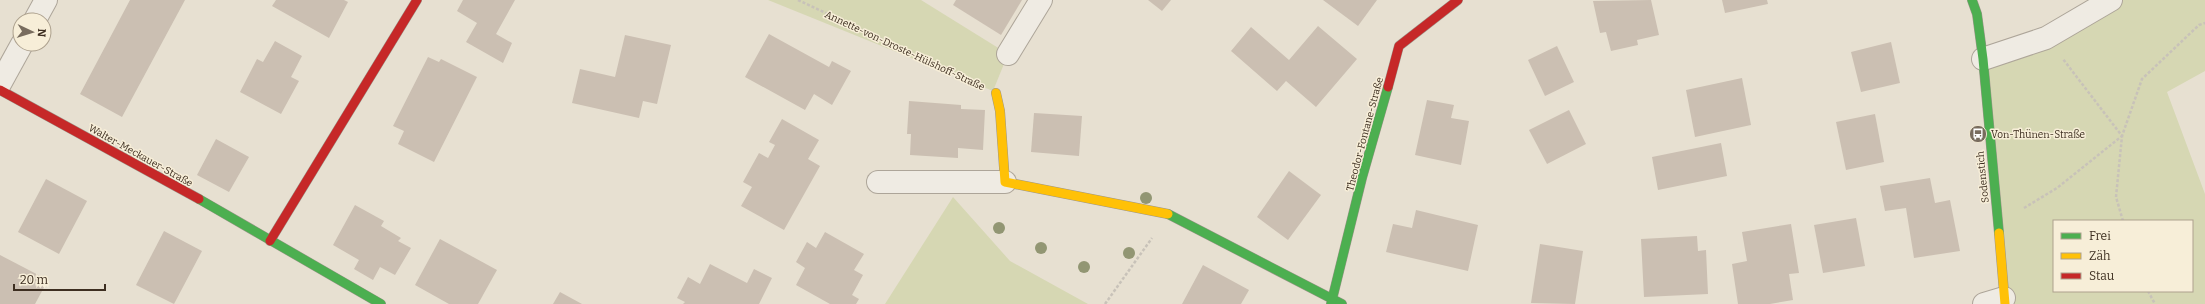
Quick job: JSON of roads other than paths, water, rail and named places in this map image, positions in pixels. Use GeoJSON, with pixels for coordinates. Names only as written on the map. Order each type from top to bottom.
{"type":"FeatureCollection","features":[{"type":"Feature","properties":{"kind":"street"},"geometry":{"type":"LineString","coordinates":[[39,12],[46,0]]}},
{"type":"Feature","properties":{"kind":"street"},"geometry":{"type":"LineString","coordinates":[[270,241],[417,0]]}},
{"type":"Feature","properties":{"kind":"street"},"geometry":{"type":"LineString","coordinates":[[1008,54],[1041,0]]}},
{"type":"Feature","properties":{"kind":"street","name":"Theodor-Fontane-Straße"},"geometry":{"type":"LineString","coordinates":[[1336,303],[1362,178],[1399,46],[1458,0]]}},
{"type":"Feature","properties":{"kind":"street","name":"Sodenstich"},"geometry":{"type":"LineString","coordinates":[[1972,0],[1977,14],[1983,59],[2005,301]]}},
{"type":"Feature","properties":{"kind":"street"},"geometry":{"type":"LineString","coordinates":[[1983,59],[2046,38],[2111,0]]}},
{"type":"Feature","properties":{"kind":"street"},"geometry":{"type":"LineString","coordinates":[[0,84],[18,52]]}},
{"type":"Feature","properties":{"kind":"street","name":"Walter-Meckauer-Straße"},"geometry":{"type":"LineString","coordinates":[[0,90],[134,162],[381,304]]}},
{"type":"Feature","properties":{"kind":"street","name":"Annette-von-Droste-Hülshoff-Straße"},"geometry":{"type":"LineString","coordinates":[[996,93],[1000,111],[1005,182]]}},
{"type":"Feature","properties":{"kind":"street"},"geometry":{"type":"LineString","coordinates":[[878,182],[1005,182],[1168,214],[1336,303]]}},
{"type":"Feature","properties":{"kind":"street"},"geometry":{"type":"LineString","coordinates":[[1984,304],[2005,301]]}},
{"type":"Feature","properties":{"kind":"place","name":"Von-Thünen-Straße"},"geometry":{"type":"Point","coordinates":[1978,134]}}]}
